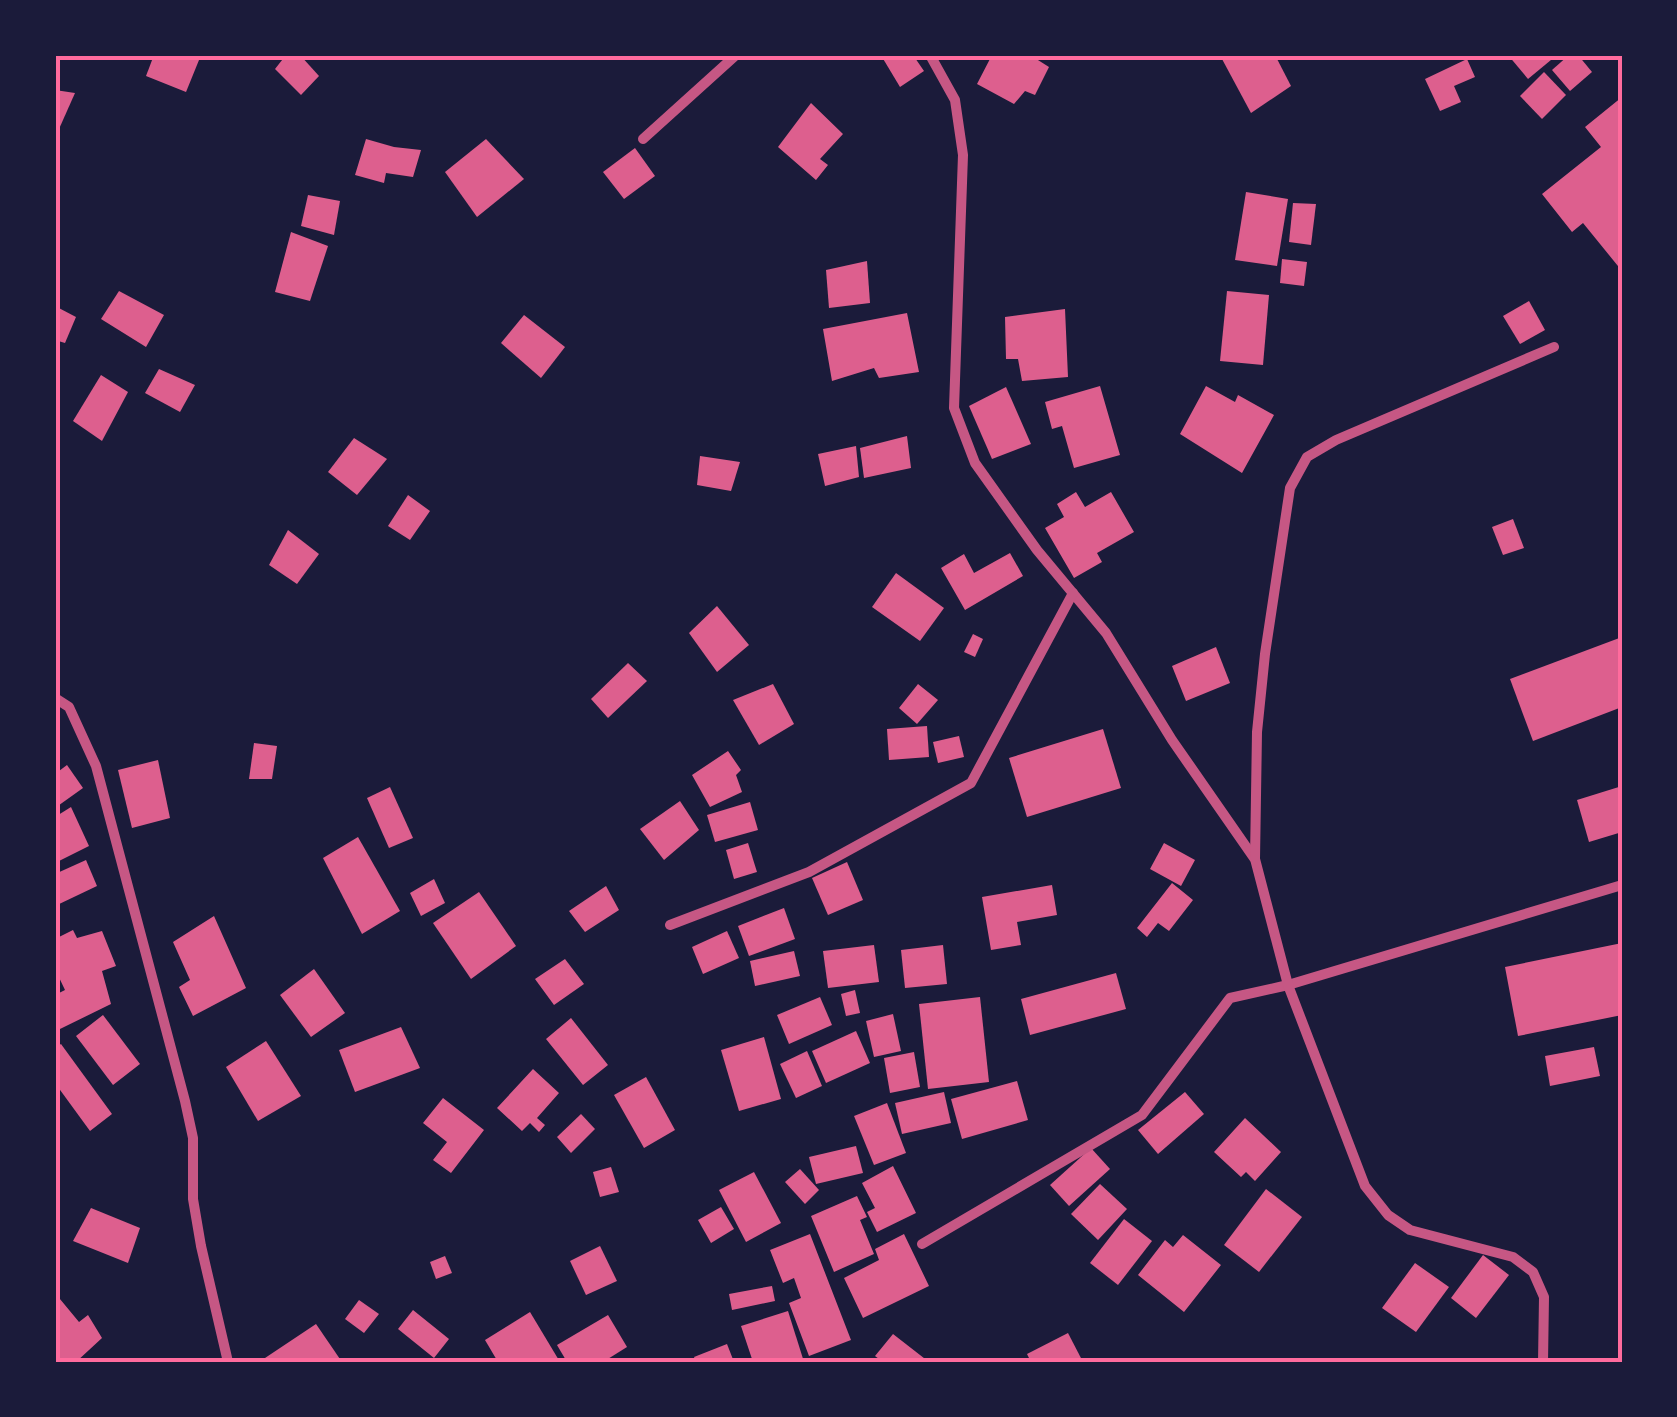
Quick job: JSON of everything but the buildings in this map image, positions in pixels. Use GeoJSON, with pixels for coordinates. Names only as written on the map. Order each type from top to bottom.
{"type":"FeatureCollection","features":[{"type":"Feature","properties":{"kind":"street"},"geometry":{"type":"LineString","coordinates":[[642,139],[736,55]]}},
{"type":"Feature","properties":{"kind":"street"},"geometry":{"type":"LineString","coordinates":[[930,55],[955,100],[963,155],[954,408],[975,463],[1037,550],[1106,633],[1172,740],[1255,859]]}},
{"type":"Feature","properties":{"kind":"street"},"geometry":{"type":"LineString","coordinates":[[1542,1362],[1544,1296],[1533,1272],[1512,1256],[1410,1230],[1388,1215],[1365,1186],[1288,985],[1255,859],[1258,732],[1265,654],[1290,488],[1307,458],[1336,440],[1554,347]]}},
{"type":"Feature","properties":{"kind":"street"},"geometry":{"type":"LineString","coordinates":[[670,925],[809,872],[970,782],[1073,593]]}},
{"type":"Feature","properties":{"kind":"street"},"geometry":{"type":"LineString","coordinates":[[55,698],[69,707],[96,766],[186,1100],[193,1138],[193,1199],[200,1246],[228,1362]]}},
{"type":"Feature","properties":{"kind":"street"},"geometry":{"type":"LineString","coordinates":[[922,1244],[1142,1114],[1230,998],[1288,985],[1622,885]]}}]}
